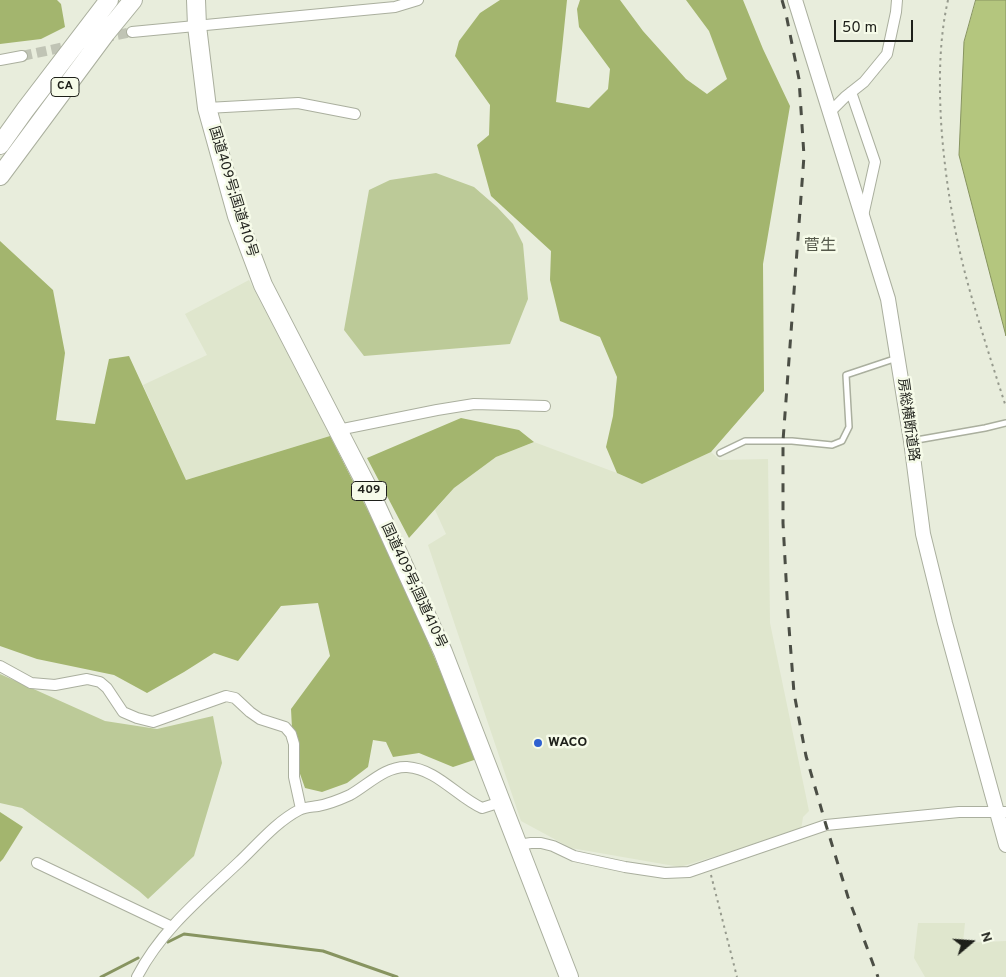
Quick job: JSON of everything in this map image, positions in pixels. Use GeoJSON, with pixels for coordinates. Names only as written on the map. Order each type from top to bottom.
{"type":"FeatureCollection","features":[{"type":"Feature","properties":{"kind":"highway","name":"CA"},"geometry":{"type":"LineString","coordinates":[[0,144],[109,0]]}},
{"type":"Feature","properties":{"kind":"highway","name":"CA"},"geometry":{"type":"LineString","coordinates":[[0,176],[106,33],[133,0]]}},
{"type":"Feature","properties":{"kind":"highway","name":"国道409号;国道410号"},"geometry":{"type":"LineString","coordinates":[[196,0],[197,26],[207,108],[237,216],[262,286],[372,496],[443,652],[569,977]]}},
{"type":"Feature","properties":{"kind":"street"},"geometry":{"type":"LineString","coordinates":[[132,32],[395,7],[418,0]]}},
{"type":"Feature","properties":{"kind":"street","name":"房総横断道路"},"geometry":{"type":"LineString","coordinates":[[795,0],[888,299],[923,534],[945,624],[1002,812],[1006,845]]}},
{"type":"Feature","properties":{"kind":"street"},"geometry":{"type":"LineString","coordinates":[[830,112],[864,82],[888,54],[897,0]]}},
{"type":"Feature","properties":{"kind":"street"},"geometry":{"type":"LineString","coordinates":[[0,60],[22,56]]}},
{"type":"Feature","properties":{"kind":"street"},"geometry":{"type":"LineString","coordinates":[[852,92],[874,162],[863,216]]}},
{"type":"Feature","properties":{"kind":"street"},"geometry":{"type":"LineString","coordinates":[[207,108],[298,102],[355,114]]}},
{"type":"Feature","properties":{"kind":"street"},"geometry":{"type":"LineString","coordinates":[[338,430],[474,404],[545,406]]}},
{"type":"Feature","properties":{"kind":"street"},"geometry":{"type":"LineString","coordinates":[[0,666],[31,683],[54,685],[87,679],[100,682],[107,688],[123,712],[153,722],[226,696],[235,698],[260,719],[285,727],[291,734],[294,749],[294,777],[301,809]]}},
{"type":"Feature","properties":{"kind":"street"},"geometry":{"type":"LineString","coordinates":[[137,977],[143,964],[172,927],[279,824],[301,809],[339,800],[364,787],[384,772],[395,768],[408,767],[437,778],[473,804],[482,808],[502,802]]}},
{"type":"Feature","properties":{"kind":"street"},"geometry":{"type":"LineString","coordinates":[[518,845],[541,843],[553,846],[574,856],[625,867],[666,873],[689,872],[826,826],[960,812],[1002,812]]}},
{"type":"Feature","properties":{"kind":"street"},"geometry":{"type":"LineString","coordinates":[[37,863],[172,927]]}},
{"type":"Feature","properties":{"kind":"lane"},"geometry":{"type":"LineString","coordinates":[[720,453],[745,441],[792,441],[832,446],[842,441],[850,427],[846,375],[898,358]]}},
{"type":"Feature","properties":{"kind":"lane"},"geometry":{"type":"LineString","coordinates":[[910,441],[1006,423]]}},
{"type":"Feature","properties":{"kind":"path"},"geometry":{"type":"LineString","coordinates":[[948,0],[943,20],[939,85],[943,159],[954,225],[973,303],[1006,407]]}},
{"type":"Feature","properties":{"kind":"path"},"geometry":{"type":"LineString","coordinates":[[709,865],[736,977]]}},
{"type":"Feature","properties":{"kind":"shaded area"},"geometry":{"type":"Polygon","coordinates":[[[0,0],[57,0],[61,4],[65,27],[41,39],[0,44],[0,0]]]}},
{"type":"Feature","properties":{"kind":"shaded area"},"geometry":{"type":"Polygon","coordinates":[[[500,0],[567,0],[556,102],[589,108],[608,89],[610,69],[579,27],[577,9],[580,0],[620,0],[643,31],[686,79],[707,94],[727,79],[709,31],[686,0],[743,0],[763,49],[790,106],[763,264],[764,391],[711,452],[642,484],[617,473],[606,447],[613,416],[617,377],[600,337],[560,321],[550,280],[551,251],[491,196],[477,145],[489,135],[490,105],[455,56],[459,41],[480,13],[500,0]]]}},
{"type":"Feature","properties":{"kind":"shaded area"},"geometry":{"type":"Polygon","coordinates":[[[976,0],[1006,0],[1006,336],[959,155],[964,42],[976,0]]]}},
{"type":"Feature","properties":{"kind":"shaded area"},"geometry":{"type":"Polygon","coordinates":[[[436,173],[474,187],[513,224],[523,244],[528,299],[510,344],[364,356],[344,330],[369,190],[390,180],[436,173]]]}},
{"type":"Feature","properties":{"kind":"shaded area"},"geometry":{"type":"Polygon","coordinates":[[[0,241],[53,290],[65,353],[56,420],[95,424],[109,359],[129,356],[186,480],[330,436],[394,562],[474,751],[474,760],[453,767],[419,753],[393,757],[386,742],[373,740],[368,767],[347,783],[322,792],[305,788],[299,771],[294,767],[291,709],[330,656],[318,603],[281,606],[238,661],[214,653],[147,693],[114,675],[37,659],[0,646],[0,241]]]}},
{"type":"Feature","properties":{"kind":"shaded area"},"geometry":{"type":"Polygon","coordinates":[[[249,280],[330,436],[186,480],[143,385],[207,355],[185,314],[249,280]]]}},
{"type":"Feature","properties":{"kind":"shaded area"},"geometry":{"type":"Polygon","coordinates":[[[461,418],[519,430],[534,442],[496,457],[454,488],[409,538],[367,458],[461,418]]]}},
{"type":"Feature","properties":{"kind":"shaded area"},"geometry":{"type":"Polygon","coordinates":[[[534,442],[642,484],[711,452],[720,460],[768,459],[770,623],[809,811],[803,817],[801,830],[680,867],[571,848],[521,821],[428,545],[446,534],[435,510],[454,488],[496,457],[534,442]]]}},
{"type":"Feature","properties":{"kind":"shaded area"},"geometry":{"type":"Polygon","coordinates":[[[0,674],[105,721],[157,729],[213,716],[222,763],[194,856],[148,899],[22,808],[0,803],[0,674]]]}},
{"type":"Feature","properties":{"kind":"shaded area"},"geometry":{"type":"Polygon","coordinates":[[[0,812],[23,827],[0,862],[0,812]]]}},
{"type":"Feature","properties":{"kind":"shaded area"},"geometry":{"type":"Polygon","coordinates":[[[918,923],[965,923],[963,943],[1006,941],[1006,977],[925,977],[914,958],[918,923]]]}},
{"type":"Feature","properties":{"kind":"waterway"},"geometry":{"type":"LineString","coordinates":[[168,942],[184,934],[323,951],[397,977]]}},
{"type":"Feature","properties":{"kind":"waterway"},"geometry":{"type":"LineString","coordinates":[[101,977],[138,958]]}},
{"type":"Feature","properties":{"kind":"tunnel"},"geometry":{"type":"LineString","coordinates":[[103,38],[132,32]]}},
{"type":"Feature","properties":{"kind":"tunnel"},"geometry":{"type":"LineString","coordinates":[[22,56],[74,45]]}},
{"type":"Feature","properties":{"kind":"railway"},"geometry":{"type":"LineString","coordinates":[[782,0],[799,79],[804,156],[783,441],[783,523],[794,693],[806,756],[826,825],[848,897],[878,977]]}},
{"type":"Feature","properties":{"kind":"place","name":"WACO"},"geometry":{"type":"Point","coordinates":[538,743]}},
{"type":"Feature","properties":{"kind":"district","name":"菅生"},"geometry":{"type":"Point","coordinates":[820,247]}}]}
